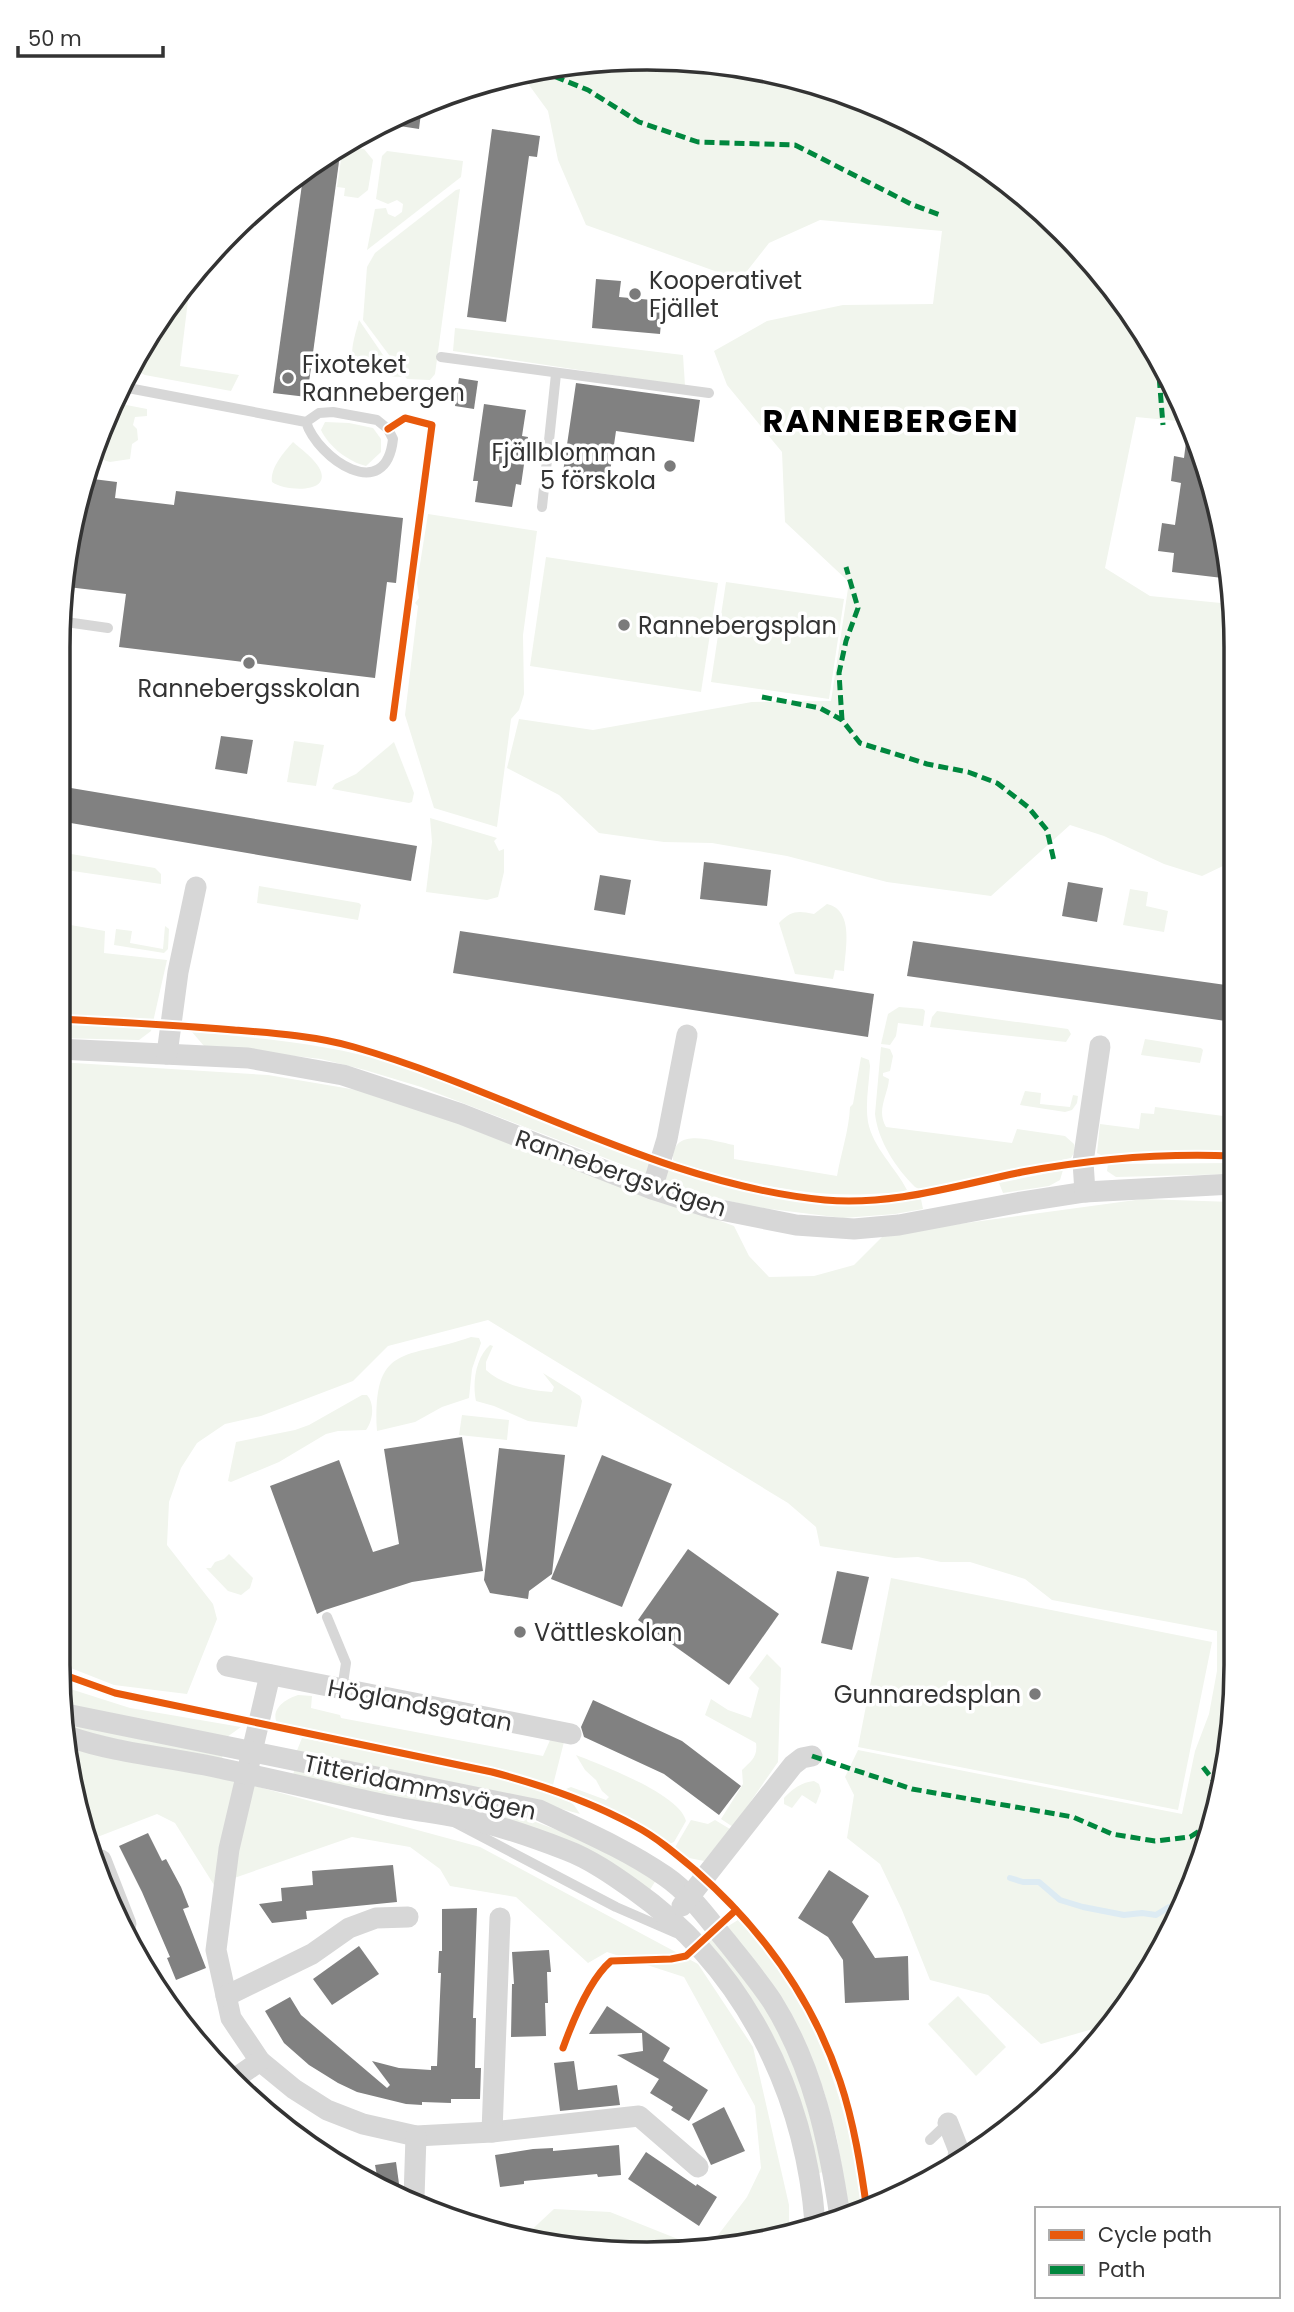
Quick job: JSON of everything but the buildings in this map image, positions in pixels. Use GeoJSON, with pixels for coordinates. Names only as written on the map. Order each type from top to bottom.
{"type":"FeatureCollection","features":[{"type":"Feature","properties":{"kind":"street"},"geometry":{"type":"LineString","coordinates":[[167,1054],[178,972],[196,887]]}},
{"type":"Feature","properties":{"kind":"street"},"geometry":{"type":"LineString","coordinates":[[652,1188],[667,1139],[687,1035]]}},
{"type":"Feature","properties":{"kind":"street"},"geometry":{"type":"LineString","coordinates":[[1085,1192],[1083,1162],[1100,1046]]}},
{"type":"Feature","properties":{"kind":"street","name":"Rannebergsvägen"},"geometry":{"type":"LineString","coordinates":[[70,1050],[248,1058],[343,1074],[461,1114],[711,1208],[796,1225],[854,1229],[899,1225],[1085,1192],[1224,1184]]}},
{"type":"Feature","properties":{"kind":"street","name":"Höglandsgatan"},"geometry":{"type":"LineString","coordinates":[[227,1666],[571,1734]]}},
{"type":"Feature","properties":{"kind":"street"},"geometry":{"type":"LineString","coordinates":[[270,1675],[229,1849],[216,1950],[230,2018],[260,2061],[294,2089],[327,2110],[363,2124],[416,2136],[492,2132],[639,2116],[698,2168]]}},
{"type":"Feature","properties":{"kind":"street","name":"Titteridammsvägen"},"geometry":{"type":"LineString","coordinates":[[72,1715],[538,1810],[595,1836],[666,1877],[689,1897],[750,1970],[773,2003],[789,2034],[821,2114],[838,2209]]}},
{"type":"Feature","properties":{"kind":"street","name":"Titteridammsvägen"},"geometry":{"type":"LineString","coordinates":[[75,1739],[444,1817],[485,1823],[568,1850],[608,1871],[672,1918],[719,1969],[745,2006],[783,2078],[802,2137],[814,2216]]}},
{"type":"Feature","properties":{"kind":"street"},"geometry":{"type":"LineString","coordinates":[[672,1918],[793,1765],[802,1758],[812,1756]]}},
{"type":"Feature","properties":{"kind":"street"},"geometry":{"type":"LineString","coordinates":[[226,1996],[312,1954],[349,1928],[376,1918],[408,1917]]}},
{"type":"Feature","properties":{"kind":"street"},"geometry":{"type":"LineString","coordinates":[[492,2132],[500,1917]]}},
{"type":"Feature","properties":{"kind":"street"},"geometry":{"type":"LineString","coordinates":[[241,2074],[260,2061]]}},
{"type":"Feature","properties":{"kind":"street"},"geometry":{"type":"LineString","coordinates":[[948,2123],[959,2151]]}},
{"type":"Feature","properties":{"kind":"street"},"geometry":{"type":"LineString","coordinates":[[414,2192],[416,2136]]}},
{"type":"Feature","properties":{"kind":"lane"},"geometry":{"type":"LineString","coordinates":[[442,357],[709,393]]}},
{"type":"Feature","properties":{"kind":"lane"},"geometry":{"type":"LineString","coordinates":[[542,506],[555,373]]}},
{"type":"Feature","properties":{"kind":"lane"},"geometry":{"type":"LineString","coordinates":[[132,389],[306,422],[319,414],[333,412],[377,420],[393,439],[389,459],[382,470],[371,473],[360,473],[348,468],[329,455],[312,437],[306,422]]}},
{"type":"Feature","properties":{"kind":"lane"},"geometry":{"type":"LineString","coordinates":[[71,623],[108,628]]}},
{"type":"Feature","properties":{"kind":"lane"},"geometry":{"type":"LineString","coordinates":[[327,1617],[345,1663],[342,1690]]}},
{"type":"Feature","properties":{"kind":"lane"},"geometry":{"type":"LineString","coordinates":[[444,1817],[628,1913],[689,1938]]}},
{"type":"Feature","properties":{"kind":"lane"},"geometry":{"type":"LineString","coordinates":[[930,2140],[948,2123]]}},
{"type":"Feature","properties":{"kind":"shaded area"},"geometry":{"type":"Polygon","coordinates":[[[609,71],[685,71],[760,81],[796,90],[868,114],[936,147],[968,167],[1027,213],[1081,267],[1127,326],[1147,359],[1178,421],[1136,417],[1105,568],[1150,596],[1222,603],[1223,866],[1202,876],[1164,864],[1104,836],[1070,825],[991,896],[887,882],[787,856],[712,843],[664,842],[599,833],[559,795],[507,768],[519,719],[593,730],[752,702],[831,701],[849,582],[785,522],[782,452],[727,385],[714,351],[767,321],[843,305],[933,304],[942,231],[820,220],[769,243],[740,280],[586,225],[558,160],[548,111],[527,83],[609,71]]]}},
{"type":"Feature","properties":{"kind":"shaded area"},"geometry":{"type":"Polygon","coordinates":[[[357,148],[364,149],[373,160],[368,190],[358,198],[344,196],[345,188],[337,187],[341,158],[357,148]]]}},
{"type":"Feature","properties":{"kind":"shaded area"},"geometry":{"type":"Polygon","coordinates":[[[387,151],[463,161],[461,177],[367,250],[375,209],[386,208],[388,214],[395,217],[402,212],[403,204],[397,200],[388,204],[376,199],[382,156],[387,151]]]}},
{"type":"Feature","properties":{"kind":"shaded area"},"geometry":{"type":"Polygon","coordinates":[[[460,189],[435,374],[430,380],[407,379],[363,320],[367,267],[375,253],[460,189]]]}},
{"type":"Feature","properties":{"kind":"shaded area"},"geometry":{"type":"Polygon","coordinates":[[[188,297],[180,366],[239,375],[231,391],[140,373],[147,358],[188,297]]]}},
{"type":"Feature","properties":{"kind":"shaded area"},"geometry":{"type":"Polygon","coordinates":[[[359,320],[394,371],[399,372],[402,377],[374,373],[357,366],[352,354],[359,320]]]}},
{"type":"Feature","properties":{"kind":"shaded area"},"geometry":{"type":"Polygon","coordinates":[[[455,328],[683,355],[685,386],[453,351],[455,328]]]}},
{"type":"Feature","properties":{"kind":"shaded area"},"geometry":{"type":"Polygon","coordinates":[[[124,405],[147,409],[147,416],[135,417],[133,425],[137,429],[138,440],[132,444],[130,459],[110,462],[102,460],[124,405]]]}},
{"type":"Feature","properties":{"kind":"shaded area"},"geometry":{"type":"Polygon","coordinates":[[[325,422],[373,428],[381,439],[381,452],[366,466],[353,461],[334,448],[325,436],[321,430],[325,422]]]}},
{"type":"Feature","properties":{"kind":"shaded area"},"geometry":{"type":"Polygon","coordinates":[[[293,442],[318,466],[322,475],[315,486],[297,489],[272,482],[275,466],[293,442]]]}},
{"type":"Feature","properties":{"kind":"shaded area"},"geometry":{"type":"Polygon","coordinates":[[[428,514],[537,531],[523,635],[524,694],[519,710],[511,719],[497,827],[434,808],[405,715],[418,606],[415,603],[419,598],[417,583],[428,514]]]}},
{"type":"Feature","properties":{"kind":"shaded area","name":"Rannebergsplan"},"geometry":{"type":"Polygon","coordinates":[[[546,557],[718,583],[701,692],[530,666],[546,557]]]}},
{"type":"Feature","properties":{"kind":"shaded area"},"geometry":{"type":"Polygon","coordinates":[[[726,582],[844,599],[829,699],[711,682],[726,582]]]}},
{"type":"Feature","properties":{"kind":"shaded area"},"geometry":{"type":"Polygon","coordinates":[[[294,741],[324,745],[316,786],[287,782],[294,741]]]}},
{"type":"Feature","properties":{"kind":"shaded area"},"geometry":{"type":"Polygon","coordinates":[[[394,742],[414,793],[412,802],[332,789],[335,784],[356,774],[394,742]]]}},
{"type":"Feature","properties":{"kind":"shaded area"},"geometry":{"type":"Polygon","coordinates":[[[430,818],[497,838],[494,841],[499,851],[504,849],[504,872],[498,897],[487,900],[426,892],[432,842],[430,818]]]}},
{"type":"Feature","properties":{"kind":"shaded area"},"geometry":{"type":"Polygon","coordinates":[[[70,854],[155,868],[161,874],[161,884],[70,871],[70,854]]]}},
{"type":"Feature","properties":{"kind":"shaded area"},"geometry":{"type":"Polygon","coordinates":[[[259,886],[359,903],[361,905],[358,920],[257,903],[259,886]]]}},
{"type":"Feature","properties":{"kind":"shaded area"},"geometry":{"type":"Polygon","coordinates":[[[1130,889],[1148,892],[1146,906],[1168,911],[1164,932],[1123,925],[1130,889]]]}},
{"type":"Feature","properties":{"kind":"shaded area"},"geometry":{"type":"Polygon","coordinates":[[[827,904],[842,914],[845,923],[844,971],[835,970],[833,979],[795,974],[779,923],[795,912],[814,914],[827,904]]]}},
{"type":"Feature","properties":{"kind":"shaded area"},"geometry":{"type":"Polygon","coordinates":[[[70,925],[105,931],[104,953],[167,960],[151,1031],[139,1040],[70,1038],[70,925]]]}},
{"type":"Feature","properties":{"kind":"shaded area"},"geometry":{"type":"Polygon","coordinates":[[[165,926],[169,929],[168,949],[164,953],[114,945],[116,929],[132,931],[130,943],[163,949],[165,926]]]}},
{"type":"Feature","properties":{"kind":"shaded area"},"geometry":{"type":"Polygon","coordinates":[[[899,1007],[923,1009],[923,1026],[898,1023],[896,1036],[890,1045],[881,1044],[888,1014],[899,1007]]]}},
{"type":"Feature","properties":{"kind":"shaded area"},"geometry":{"type":"Polygon","coordinates":[[[937,1011],[1068,1029],[1071,1034],[1066,1042],[930,1027],[932,1017],[937,1011]]]}},
{"type":"Feature","properties":{"kind":"shaded area"},"geometry":{"type":"Polygon","coordinates":[[[192,1032],[320,1047],[395,1064],[449,1082],[660,1166],[714,1183],[769,1196],[838,1206],[921,1199],[923,1209],[843,1218],[754,1207],[696,1193],[421,1087],[321,1059],[204,1046],[192,1032]]]}},
{"type":"Feature","properties":{"kind":"shaded area"},"geometry":{"type":"Polygon","coordinates":[[[1145,1039],[1201,1048],[1203,1050],[1200,1063],[1141,1055],[1145,1039]]]}},
{"type":"Feature","properties":{"kind":"shaded area"},"geometry":{"type":"Polygon","coordinates":[[[881,1047],[890,1049],[893,1056],[890,1071],[883,1073],[883,1076],[889,1079],[882,1109],[886,1127],[1012,1143],[1017,1129],[1065,1136],[1074,1144],[1075,1151],[1071,1158],[919,1189],[915,1187],[889,1154],[877,1124],[875,1114],[881,1047]]]}},
{"type":"Feature","properties":{"kind":"shaded area"},"geometry":{"type":"Polygon","coordinates":[[[861,1057],[869,1060],[870,1066],[867,1108],[871,1131],[907,1190],[845,1195],[797,1191],[725,1176],[673,1160],[674,1149],[679,1143],[695,1138],[734,1145],[734,1159],[837,1176],[861,1057]]]}},
{"type":"Feature","properties":{"kind":"shaded area"},"geometry":{"type":"Polygon","coordinates":[[[70,1063],[268,1075],[410,1099],[576,1168],[734,1226],[749,1256],[769,1277],[814,1276],[854,1265],[885,1234],[1143,1199],[1224,1202],[1224,1665],[1219,1740],[1204,1814],[1180,1886],[1147,1954],[1095,2028],[1041,2044],[988,1995],[930,1980],[880,1864],[847,1838],[854,1795],[845,1777],[858,1750],[1182,1814],[1195,1751],[1209,1714],[1217,1671],[1217,1631],[1052,1600],[1025,1579],[970,1562],[941,1562],[918,1557],[895,1558],[820,1546],[816,1527],[788,1503],[488,1320],[388,1346],[353,1381],[261,1416],[225,1424],[197,1443],[181,1468],[169,1502],[167,1545],[213,1604],[217,1619],[187,1694],[114,1685],[70,1668],[70,1063]]]}},
{"type":"Feature","properties":{"kind":"shaded area"},"geometry":{"type":"Polygon","coordinates":[[[1025,1091],[1041,1093],[1040,1104],[1070,1107],[1073,1095],[1078,1096],[1077,1103],[1072,1110],[1065,1112],[1020,1105],[1025,1091]]]}},
{"type":"Feature","properties":{"kind":"shaded area"},"geometry":{"type":"Polygon","coordinates":[[[1155,1107],[1224,1116],[1224,1152],[1097,1153],[1100,1124],[1139,1129],[1141,1113],[1154,1114],[1155,1107]]]}},
{"type":"Feature","properties":{"kind":"shaded area"},"geometry":{"type":"Polygon","coordinates":[[[1224,1163],[1224,1174],[1116,1177],[1107,1171],[1108,1164],[1224,1163]]]}},
{"type":"Feature","properties":{"kind":"shaded area"},"geometry":{"type":"Polygon","coordinates":[[[1063,1170],[1060,1180],[1049,1186],[1003,1193],[999,1183],[1063,1170]]]}},
{"type":"Feature","properties":{"kind":"shaded area"},"geometry":{"type":"Polygon","coordinates":[[[471,1337],[479,1338],[481,1343],[472,1369],[469,1398],[442,1407],[415,1422],[377,1431],[377,1402],[381,1382],[388,1368],[398,1359],[412,1353],[471,1337]]]}},
{"type":"Feature","properties":{"kind":"shaded area"},"geometry":{"type":"Polygon","coordinates":[[[490,1345],[493,1346],[486,1362],[486,1370],[501,1380],[552,1392],[554,1387],[543,1373],[580,1396],[582,1401],[577,1427],[528,1421],[476,1401],[476,1371],[481,1356],[490,1345]]]}},
{"type":"Feature","properties":{"kind":"shaded area"},"geometry":{"type":"Polygon","coordinates":[[[362,1395],[367,1395],[372,1408],[372,1417],[366,1430],[326,1434],[279,1462],[228,1481],[236,1442],[309,1425],[362,1395]]]}},
{"type":"Feature","properties":{"kind":"shaded area"},"geometry":{"type":"Polygon","coordinates":[[[462,1415],[509,1420],[507,1440],[459,1435],[462,1415]]]}},
{"type":"Feature","properties":{"kind":"shaded area"},"geometry":{"type":"Polygon","coordinates":[[[229,1554],[253,1578],[250,1588],[241,1595],[228,1591],[206,1568],[211,1568],[215,1562],[229,1554]]]}},
{"type":"Feature","properties":{"kind":"shaded area","name":"Gunnaredsplan"},"geometry":{"type":"Polygon","coordinates":[[[891,1578],[1212,1642],[1178,1810],[858,1747],[891,1578]]]}},
{"type":"Feature","properties":{"kind":"shaded area"},"geometry":{"type":"Polygon","coordinates":[[[767,1654],[781,1668],[778,1762],[733,1827],[721,1819],[743,1784],[742,1770],[755,1755],[756,1743],[705,1715],[711,1699],[728,1710],[751,1718],[759,1688],[749,1678],[767,1654]]]}},
{"type":"Feature","properties":{"kind":"shaded area"},"geometry":{"type":"Polygon","coordinates":[[[71,1689],[130,1708],[241,1727],[227,1737],[218,1776],[480,1847],[698,1964],[753,2047],[789,2205],[789,2224],[716,2238],[747,2197],[761,2168],[755,2106],[684,1977],[607,1952],[588,1963],[516,1897],[450,1886],[440,1869],[410,1847],[352,1837],[214,1885],[175,1823],[157,1814],[97,1837],[81,1778],[71,1689]]]}},
{"type":"Feature","properties":{"kind":"shaded area"},"geometry":{"type":"Polygon","coordinates":[[[298,1695],[312,1696],[311,1708],[340,1715],[341,1718],[543,1756],[551,1738],[565,1738],[553,1785],[501,1769],[278,1725],[277,1710],[288,1699],[298,1695]]]}},
{"type":"Feature","properties":{"kind":"shaded area"},"geometry":{"type":"Polygon","coordinates":[[[302,1738],[496,1776],[565,1799],[574,1805],[580,1814],[517,1797],[296,1753],[302,1738]]]}},
{"type":"Feature","properties":{"kind":"shaded area"},"geometry":{"type":"Polygon","coordinates":[[[576,1755],[638,1782],[670,1801],[681,1811],[686,1821],[674,1842],[669,1844],[611,1809],[566,1789],[571,1787],[606,1800],[609,1797],[585,1770],[576,1755]]]}},
{"type":"Feature","properties":{"kind":"shaded area"},"geometry":{"type":"Polygon","coordinates":[[[295,1766],[512,1813],[589,1842],[656,1880],[648,1893],[600,1860],[292,1781],[295,1766]]]}},
{"type":"Feature","properties":{"kind":"shaded area"},"geometry":{"type":"Polygon","coordinates":[[[814,1781],[819,1784],[821,1791],[816,1804],[802,1795],[792,1808],[784,1804],[784,1798],[794,1789],[814,1781]]]}},
{"type":"Feature","properties":{"kind":"shaded area"},"geometry":{"type":"Polygon","coordinates":[[[691,1820],[708,1824],[715,1820],[730,1829],[704,1861],[684,1857],[674,1849],[691,1820]]]}},
{"type":"Feature","properties":{"kind":"shaded area"},"geometry":{"type":"Polygon","coordinates":[[[738,1920],[755,1937],[779,1970],[811,2026],[845,2117],[861,2200],[848,2205],[837,2139],[823,2088],[725,1928],[738,1920]]]}},
{"type":"Feature","properties":{"kind":"shaded area"},"geometry":{"type":"Polygon","coordinates":[[[712,1938],[766,2007],[796,2066],[825,2172],[818,2173],[707,1943],[712,1938]]]}},
{"type":"Feature","properties":{"kind":"shaded area"},"geometry":{"type":"Polygon","coordinates":[[[958,1996],[1006,2047],[976,2076],[928,2024],[958,1996]]]}},
{"type":"Feature","properties":{"kind":"shaded area"},"geometry":{"type":"Polygon","coordinates":[[[554,2209],[610,2212],[683,2241],[609,2241],[531,2230],[554,2209]]]}},
{"type":"Feature","properties":{"kind":"waterway"},"geometry":{"type":"LineString","coordinates":[[1010,1878],[1023,1882],[1039,1882],[1060,1900],[1124,1915],[1156,1915],[1170,1907]]}},
{"type":"Feature","properties":{"kind":"marked path"},"geometry":{"type":"LineString","coordinates":[[557,77],[588,90],[639,122],[698,142],[795,145],[913,205],[943,216]]}},
{"type":"Feature","properties":{"kind":"marked path"},"geometry":{"type":"LineString","coordinates":[[1160,384],[1163,425]]}},
{"type":"Feature","properties":{"kind":"marked path"},"geometry":{"type":"LineString","coordinates":[[842,720],[839,673],[846,641],[858,608],[846,567]]}},
{"type":"Feature","properties":{"kind":"marked path"},"geometry":{"type":"LineString","coordinates":[[762,697],[820,708],[842,720],[860,743],[927,764],[968,772],[997,783],[1028,807],[1047,830],[1054,861]]}},
{"type":"Feature","properties":{"kind":"marked path"},"geometry":{"type":"LineString","coordinates":[[812,1756],[912,1789],[1073,1817],[1112,1834],[1155,1841],[1190,1837],[1199,1832]]}},
{"type":"Feature","properties":{"kind":"marked path"},"geometry":{"type":"LineString","coordinates":[[1203,1767],[1213,1779]]}},
{"type":"Feature","properties":{"kind":"cycle path"},"geometry":{"type":"LineString","coordinates":[[388,429],[405,418],[432,425],[393,718]]}},
{"type":"Feature","properties":{"kind":"cycle path"},"geometry":{"type":"LineString","coordinates":[[70,1020],[264,1032],[340,1043],[413,1066],[586,1134],[704,1176],[764,1191],[825,1200],[900,1197],[1022,1172],[1101,1160],[1180,1155],[1224,1156]]}},
{"type":"Feature","properties":{"kind":"cycle path"},"geometry":{"type":"LineString","coordinates":[[70,1677],[115,1693],[511,1777],[583,1801],[651,1835],[695,1870],[741,1915],[799,1993],[815,2021],[840,2081],[856,2145],[865,2199]]}},
{"type":"Feature","properties":{"kind":"cycle path"},"geometry":{"type":"LineString","coordinates":[[563,2048],[589,1990],[611,1961],[686,1956],[736,1910]]}},
{"type":"Feature","properties":{"kind":"place","name":"Kooperativet Fjället"},"geometry":{"type":"Point","coordinates":[635,294]}},
{"type":"Feature","properties":{"kind":"place","name":"Fixoteket Rannebergen"},"geometry":{"type":"Point","coordinates":[288,378]}},
{"type":"Feature","properties":{"kind":"place","name":"Fjällblomman 5 förskola"},"geometry":{"type":"Point","coordinates":[670,466]}},
{"type":"Feature","properties":{"kind":"place","name":"Rannebergsplan"},"geometry":{"type":"Point","coordinates":[624,625]}},
{"type":"Feature","properties":{"kind":"place","name":"Rannebergsskolan"},"geometry":{"type":"Point","coordinates":[249,663]}},
{"type":"Feature","properties":{"kind":"place","name":"Vättleskolan"},"geometry":{"type":"Point","coordinates":[520,1632]}},
{"type":"Feature","properties":{"kind":"place","name":"Gunnaredsplan"},"geometry":{"type":"Point","coordinates":[1035,1694]}},
{"type":"Feature","properties":{"kind":"district","name":"RANNEBERGEN"},"geometry":{"type":"Point","coordinates":[891,420]}}]}
